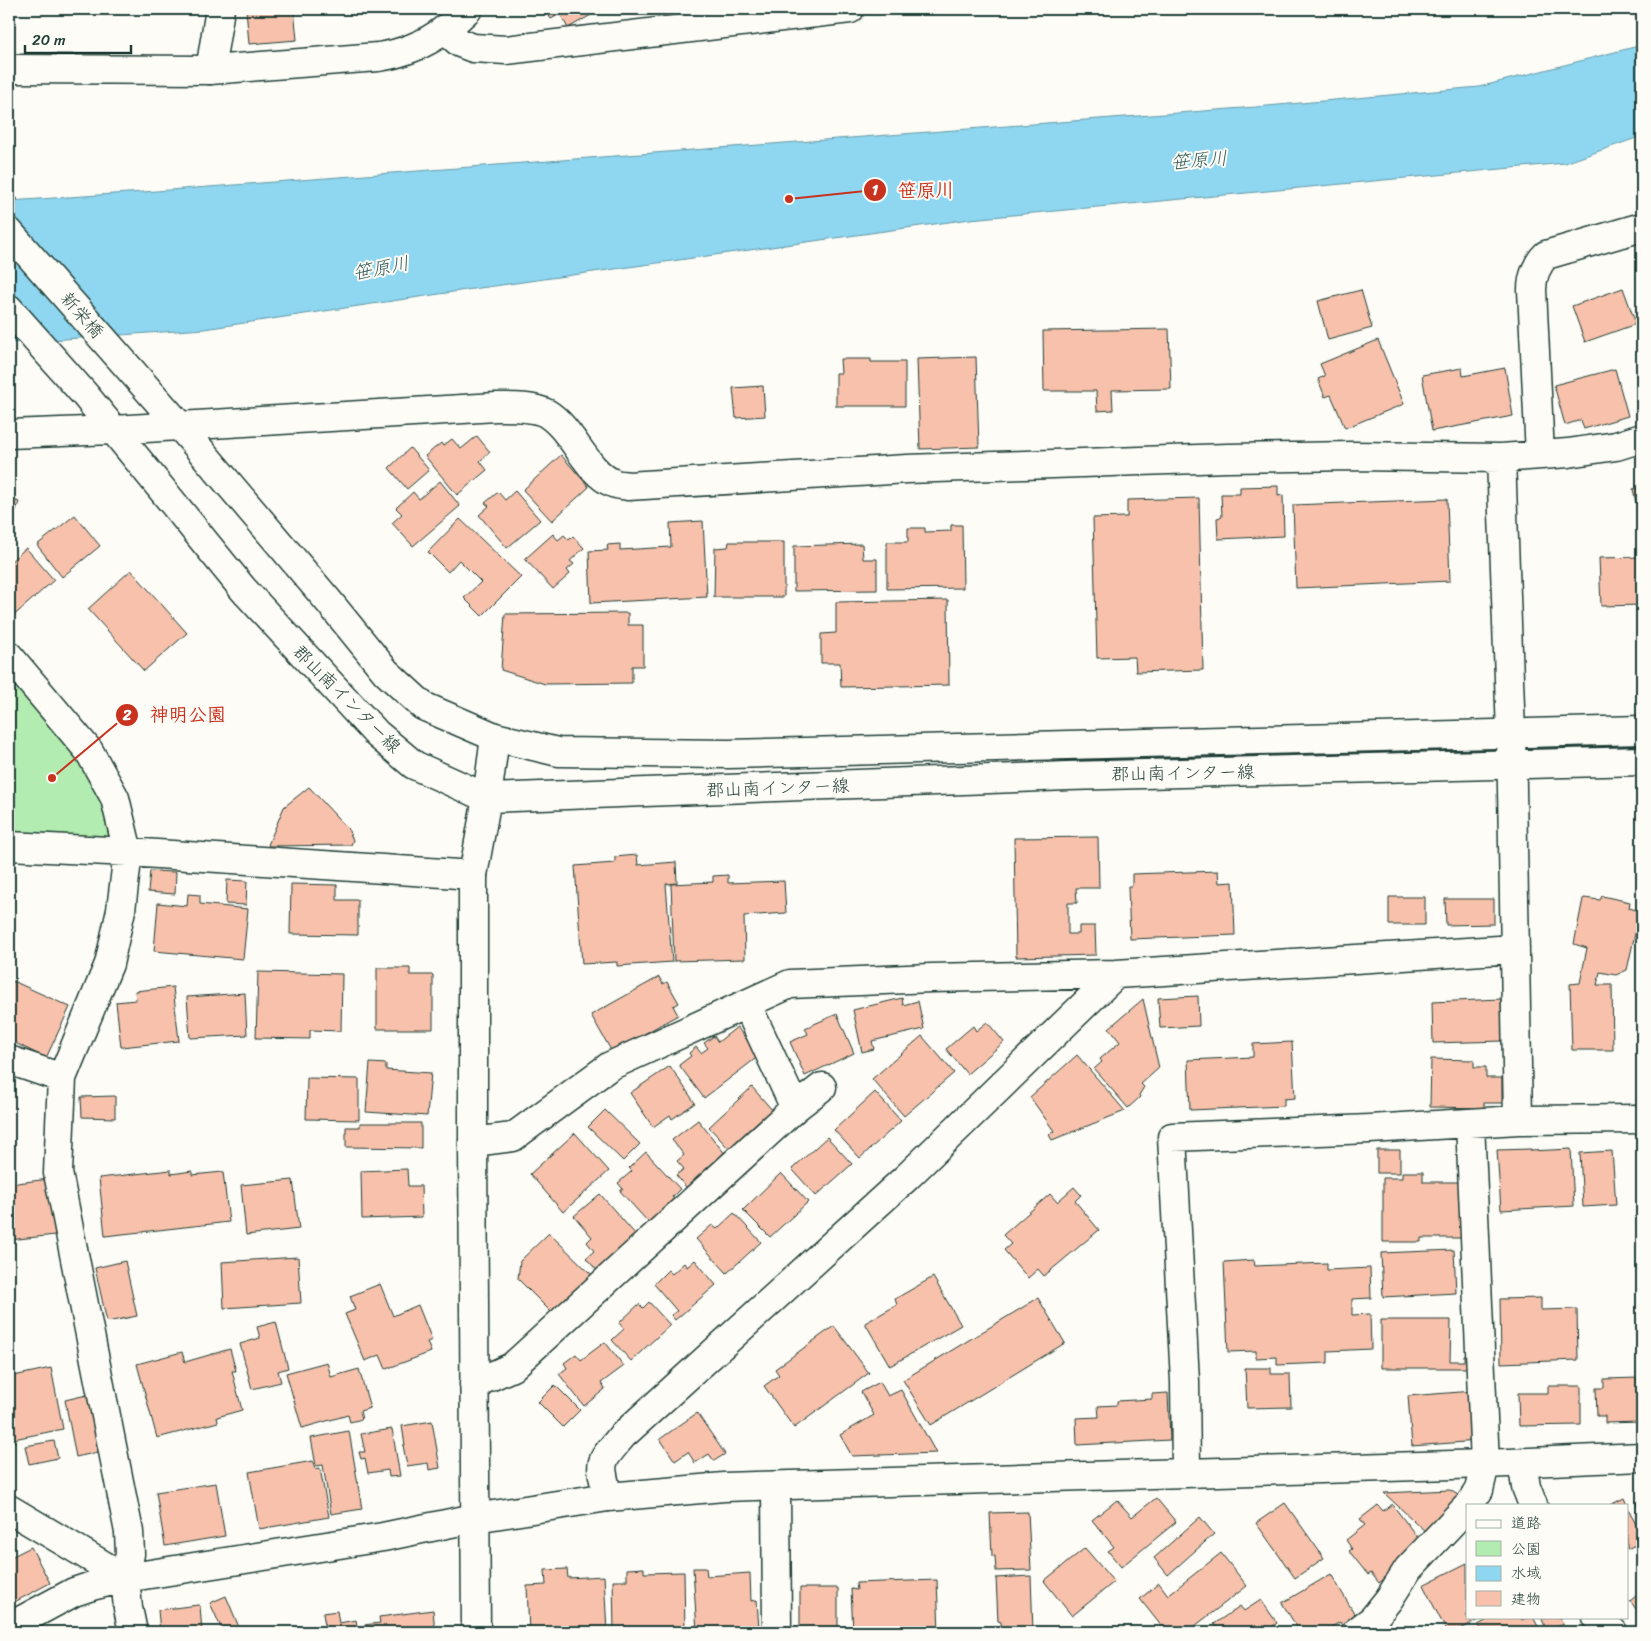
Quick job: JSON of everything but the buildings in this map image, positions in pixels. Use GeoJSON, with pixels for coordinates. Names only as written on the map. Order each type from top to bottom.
{"type":"FeatureCollection","features":[{"type":"Feature","properties":{"kind":"street"},"geometry":{"type":"LineString","coordinates":[[210,70],[220,9]]}},
{"type":"Feature","properties":{"kind":"street"},"geometry":{"type":"LineString","coordinates":[[9,69],[210,70],[392,55],[428,40],[445,30],[468,9]]}},
{"type":"Feature","properties":{"kind":"street"},"geometry":{"type":"LineString","coordinates":[[445,30],[460,43],[473,48],[506,50],[850,9]]}},
{"type":"Feature","properties":{"kind":"street"},"geometry":{"type":"LineString","coordinates":[[1540,455],[1532,281],[1541,260],[1546,255],[1642,227]]}},
{"type":"Feature","properties":{"kind":"street","name":"新栄橋"},"geometry":{"type":"LineString","coordinates":[[9,232],[154,399],[179,424],[324,595],[386,672],[423,706],[495,737],[558,752],[729,754],[1642,730]]}},
{"type":"Feature","properties":{"kind":"street","name":"郡山南インター線"},"geometry":{"type":"LineString","coordinates":[[9,309],[86,396],[242,589],[377,734],[414,765],[487,798],[1068,776],[1642,761]]}},
{"type":"Feature","properties":{"kind":"street"},"geometry":{"type":"LineString","coordinates":[[9,434],[113,430],[179,424],[496,407],[532,410],[544,412],[551,417],[566,432],[600,474],[612,483],[628,486],[907,469],[1227,458],[1353,456],[1501,458],[1616,446],[1642,438]]}},
{"type":"Feature","properties":{"kind":"street"},"geometry":{"type":"LineString","coordinates":[[1501,458],[1512,765],[1518,1120]]}},
{"type":"Feature","properties":{"kind":"street"},"geometry":{"type":"LineString","coordinates":[[9,656],[89,751],[115,798],[128,852],[121,910],[109,964],[62,1078],[58,1173],[129,1532],[130,1554],[125,1578],[128,1608],[134,1632]]}},
{"type":"Feature","properties":{"kind":"street"},"geometry":{"type":"LineString","coordinates":[[476,1632],[473,1142],[474,875],[495,737]]}},
{"type":"Feature","properties":{"kind":"street"},"geometry":{"type":"LineString","coordinates":[[9,846],[474,875]]}},
{"type":"Feature","properties":{"kind":"street"},"geometry":{"type":"LineString","coordinates":[[473,1142],[512,1137],[610,1066],[790,984],[932,978],[1116,974],[1515,949]]}},
{"type":"Feature","properties":{"kind":"street"},"geometry":{"type":"LineString","coordinates":[[608,1497],[601,1463],[605,1455],[622,1436],[908,1178],[1116,974]]}},
{"type":"Feature","properties":{"kind":"street"},"geometry":{"type":"LineString","coordinates":[[747,1005],[795,1108]]}},
{"type":"Feature","properties":{"kind":"street"},"geometry":{"type":"LineString","coordinates":[[9,1060],[62,1078]]}},
{"type":"Feature","properties":{"kind":"street"},"geometry":{"type":"LineString","coordinates":[[474,1384],[512,1367],[795,1108],[822,1087]]}},
{"type":"Feature","properties":{"kind":"street"},"geometry":{"type":"LineString","coordinates":[[1186,1472],[1185,1381],[1172,1138],[1518,1120],[1642,1119]]}},
{"type":"Feature","properties":{"kind":"street"},"geometry":{"type":"LineString","coordinates":[[1469,1504],[1479,1490],[1485,1464],[1470,1123]]}},
{"type":"Feature","properties":{"kind":"street"},"geometry":{"type":"LineString","coordinates":[[9,1627],[74,1592],[125,1578],[383,1537],[475,1518],[608,1497],[724,1487],[1642,1458]]}},
{"type":"Feature","properties":{"kind":"street"},"geometry":{"type":"LineString","coordinates":[[1522,1462],[1526,1488],[1533,1504]]}},
{"type":"Feature","properties":{"kind":"street"},"geometry":{"type":"LineString","coordinates":[[776,1486],[777,1632]]}},
{"type":"Feature","properties":{"kind":"street"},"geometry":{"type":"LineString","coordinates":[[1356,1632],[1373,1619],[1408,1569],[1466,1508]]}},
{"type":"Feature","properties":{"kind":"street"},"geometry":{"type":"LineString","coordinates":[[9,1509],[125,1578]]}},
{"type":"Feature","properties":{"kind":"street"},"geometry":{"type":"LineString","coordinates":[[1597,1618],[1613,1632]]}},
{"type":"Feature","properties":{"kind":"green space"},"geometry":{"type":"Polygon","coordinates":[[[9,678],[27,694],[83,755],[109,801],[118,844],[9,839],[9,678]]]}},
{"type":"Feature","properties":{"kind":"water"},"geometry":{"type":"Polygon","coordinates":[[[1642,45],[1642,136],[1565,163],[970,219],[204,329],[9,343],[9,201],[1256,107],[1479,87],[1642,45]]]}},
{"type":"Feature","properties":{"kind":"place","name":"笹原川"},"geometry":{"type":"Point","coordinates":[789,199]}},
{"type":"Feature","properties":{"kind":"place","name":"神明公園"},"geometry":{"type":"Point","coordinates":[52,778]}}]}
